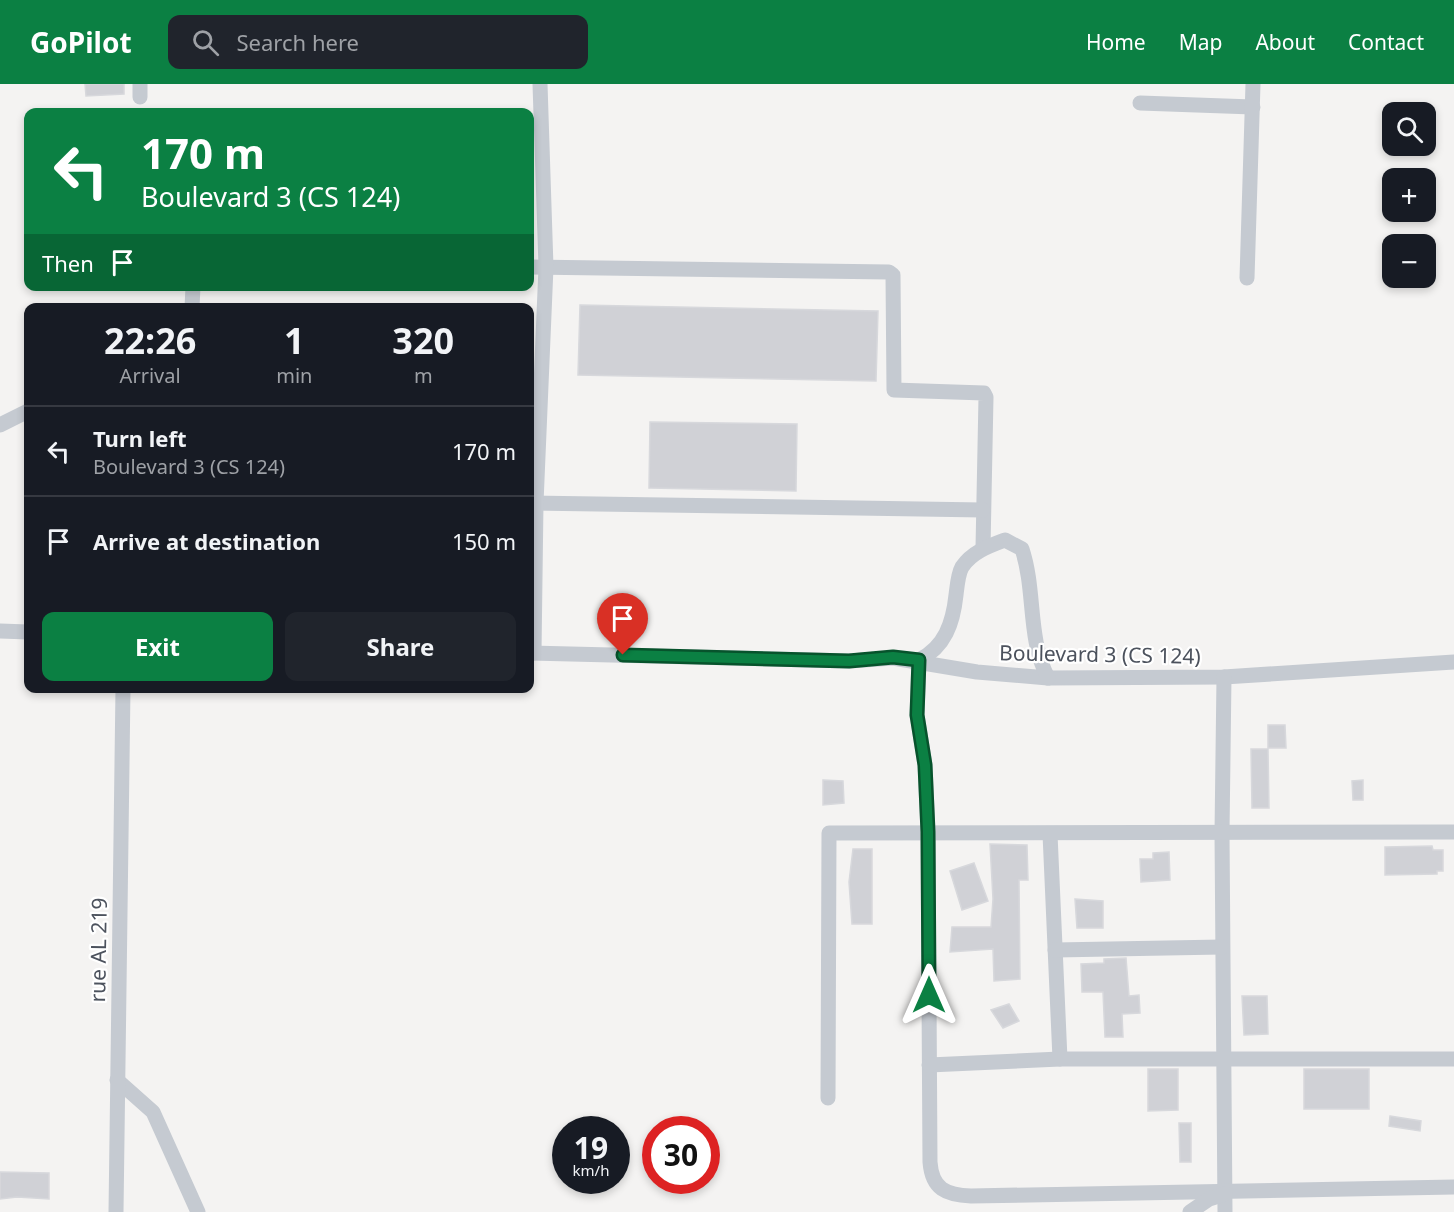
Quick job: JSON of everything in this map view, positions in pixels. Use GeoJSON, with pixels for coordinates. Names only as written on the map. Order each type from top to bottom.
{"type":"FeatureCollection","features":[{"type":"Feature","properties":{"kind":"street"},"geometry":{"type":"LineString","coordinates":[[534,485],[546,267],[540,84]]}},
{"type":"Feature","properties":{"kind":"street"},"geometry":{"type":"LineString","coordinates":[[1247,278],[1253,84]]}},
{"type":"Feature","properties":{"kind":"street"},"geometry":{"type":"LineString","coordinates":[[1140,102],[1253,107]]}},
{"type":"Feature","properties":{"kind":"street"},"geometry":{"type":"LineString","coordinates":[[534,267],[890,272],[893,275],[894,390],[984,393],[986,397],[983,548]]}},
{"type":"Feature","properties":{"kind":"street"},"geometry":{"type":"LineString","coordinates":[[0,425],[24,413]]}},
{"type":"Feature","properties":{"kind":"street"},"geometry":{"type":"LineString","coordinates":[[534,503],[983,510]]}},
{"type":"Feature","properties":{"kind":"street"},"geometry":{"type":"LineString","coordinates":[[1048,678],[1041,664],[1035,639],[1028,569],[1022,549],[1005,540],[983,548],[961,568],[955,607],[944,641],[933,653],[919,660],[917,715],[925,765],[928,832],[931,1175],[937,1187],[953,1195],[1225,1192],[1454,1186]]}},
{"type":"Feature","properties":{"kind":"street"},"geometry":{"type":"LineString","coordinates":[[0,631],[24,632]]}},
{"type":"Feature","properties":{"kind":"street","name":"Boulevard 3 (CS 124)"},"geometry":{"type":"LineString","coordinates":[[534,653],[849,661],[893,657],[977,672],[1048,678],[1224,677],[1454,662]]}},
{"type":"Feature","properties":{"kind":"street"},"geometry":{"type":"LineString","coordinates":[[1224,677],[1221,833],[1225,1212]]}},
{"type":"Feature","properties":{"kind":"street","name":"rue AL 219"},"geometry":{"type":"LineString","coordinates":[[116,1212],[123,693]]}},
{"type":"Feature","properties":{"kind":"street"},"geometry":{"type":"LineString","coordinates":[[828,1098],[829,833],[1454,832]]}},
{"type":"Feature","properties":{"kind":"street"},"geometry":{"type":"LineString","coordinates":[[1050,834],[1060,1059]]}},
{"type":"Feature","properties":{"kind":"street"},"geometry":{"type":"LineString","coordinates":[[1055,950],[1222,947]]}},
{"type":"Feature","properties":{"kind":"street"},"geometry":{"type":"LineString","coordinates":[[930,1065],[1060,1059],[1222,1057],[1454,1059]]}},
{"type":"Feature","properties":{"kind":"street"},"geometry":{"type":"LineString","coordinates":[[117,1080],[153,1112],[198,1212]]}},
{"type":"Feature","properties":{"kind":"street"},"geometry":{"type":"LineString","coordinates":[[1190,1212],[1209,1199],[1225,1192]]}},
{"type":"Feature","properties":{"kind":"building"},"geometry":{"type":"Polygon","coordinates":[[[85,84],[124,84],[124,94],[86,96],[85,84]]]}},
{"type":"Feature","properties":{"kind":"building"},"geometry":{"type":"Polygon","coordinates":[[[580,305],[878,311],[876,381],[578,375],[580,305]]]}},
{"type":"Feature","properties":{"kind":"building"},"geometry":{"type":"Polygon","coordinates":[[[650,422],[797,424],[796,491],[649,488],[650,422]]]}},
{"type":"Feature","properties":{"kind":"building"},"geometry":{"type":"Polygon","coordinates":[[[1268,725],[1285,725],[1286,748],[1268,748],[1268,725]]]}},
{"type":"Feature","properties":{"kind":"building"},"geometry":{"type":"Polygon","coordinates":[[[1251,749],[1268,749],[1269,808],[1252,808],[1251,749]]]}},
{"type":"Feature","properties":{"kind":"building"},"geometry":{"type":"Polygon","coordinates":[[[823,780],[843,781],[844,803],[823,805],[823,780]]]}},
{"type":"Feature","properties":{"kind":"building"},"geometry":{"type":"Polygon","coordinates":[[[1363,780],[1363,800],[1353,800],[1352,781],[1363,780]]]}},
{"type":"Feature","properties":{"kind":"building"},"geometry":{"type":"Polygon","coordinates":[[[990,844],[1027,845],[1028,880],[1019,880],[1020,979],[994,981],[993,949],[950,952],[952,927],[991,927],[993,899],[990,844]]]}},
{"type":"Feature","properties":{"kind":"building"},"geometry":{"type":"Polygon","coordinates":[[[1432,846],[1433,850],[1443,850],[1443,871],[1437,871],[1437,874],[1385,875],[1385,847],[1432,846]]]}},
{"type":"Feature","properties":{"kind":"building"},"geometry":{"type":"Polygon","coordinates":[[[853,849],[872,849],[872,924],[852,924],[849,882],[853,849]]]}},
{"type":"Feature","properties":{"kind":"building"},"geometry":{"type":"Polygon","coordinates":[[[1169,852],[1170,880],[1141,882],[1140,859],[1153,859],[1153,853],[1169,852]]]}},
{"type":"Feature","properties":{"kind":"building"},"geometry":{"type":"Polygon","coordinates":[[[974,863],[988,901],[962,910],[950,871],[974,863]]]}},
{"type":"Feature","properties":{"kind":"building"},"geometry":{"type":"Polygon","coordinates":[[[1075,899],[1103,901],[1103,928],[1077,928],[1075,899]]]}},
{"type":"Feature","properties":{"kind":"building"},"geometry":{"type":"Polygon","coordinates":[[[1126,958],[1129,996],[1139,995],[1140,1013],[1122,1014],[1123,1037],[1105,1037],[1103,992],[1082,992],[1081,964],[1104,963],[1104,959],[1126,958]]]}},
{"type":"Feature","properties":{"kind":"building"},"geometry":{"type":"Polygon","coordinates":[[[1242,996],[1267,996],[1268,1034],[1244,1035],[1242,996]]]}},
{"type":"Feature","properties":{"kind":"building"},"geometry":{"type":"Polygon","coordinates":[[[1009,1004],[1019,1021],[1003,1028],[991,1010],[1009,1004]]]}},
{"type":"Feature","properties":{"kind":"building"},"geometry":{"type":"Polygon","coordinates":[[[1148,1069],[1178,1069],[1178,1110],[1148,1111],[1148,1069]]]}},
{"type":"Feature","properties":{"kind":"building"},"geometry":{"type":"Polygon","coordinates":[[[1304,1069],[1369,1069],[1369,1109],[1304,1109],[1304,1069]]]}},
{"type":"Feature","properties":{"kind":"building"},"geometry":{"type":"Polygon","coordinates":[[[1390,1116],[1421,1121],[1420,1131],[1389,1126],[1390,1116]]]}},
{"type":"Feature","properties":{"kind":"building"},"geometry":{"type":"Polygon","coordinates":[[[1179,1123],[1191,1123],[1191,1162],[1180,1162],[1179,1123]]]}},
{"type":"Feature","properties":{"kind":"building"},"geometry":{"type":"Polygon","coordinates":[[[0,1172],[49,1173],[49,1199],[17,1197],[0,1199],[0,1172]]]}},
{"type":"Feature","properties":{"kind":"route"},"geometry":{"type":"LineString","coordinates":[[623,655],[849,661],[893,657],[919,660],[917,715],[925,765],[928,832],[929,995]]}}]}
